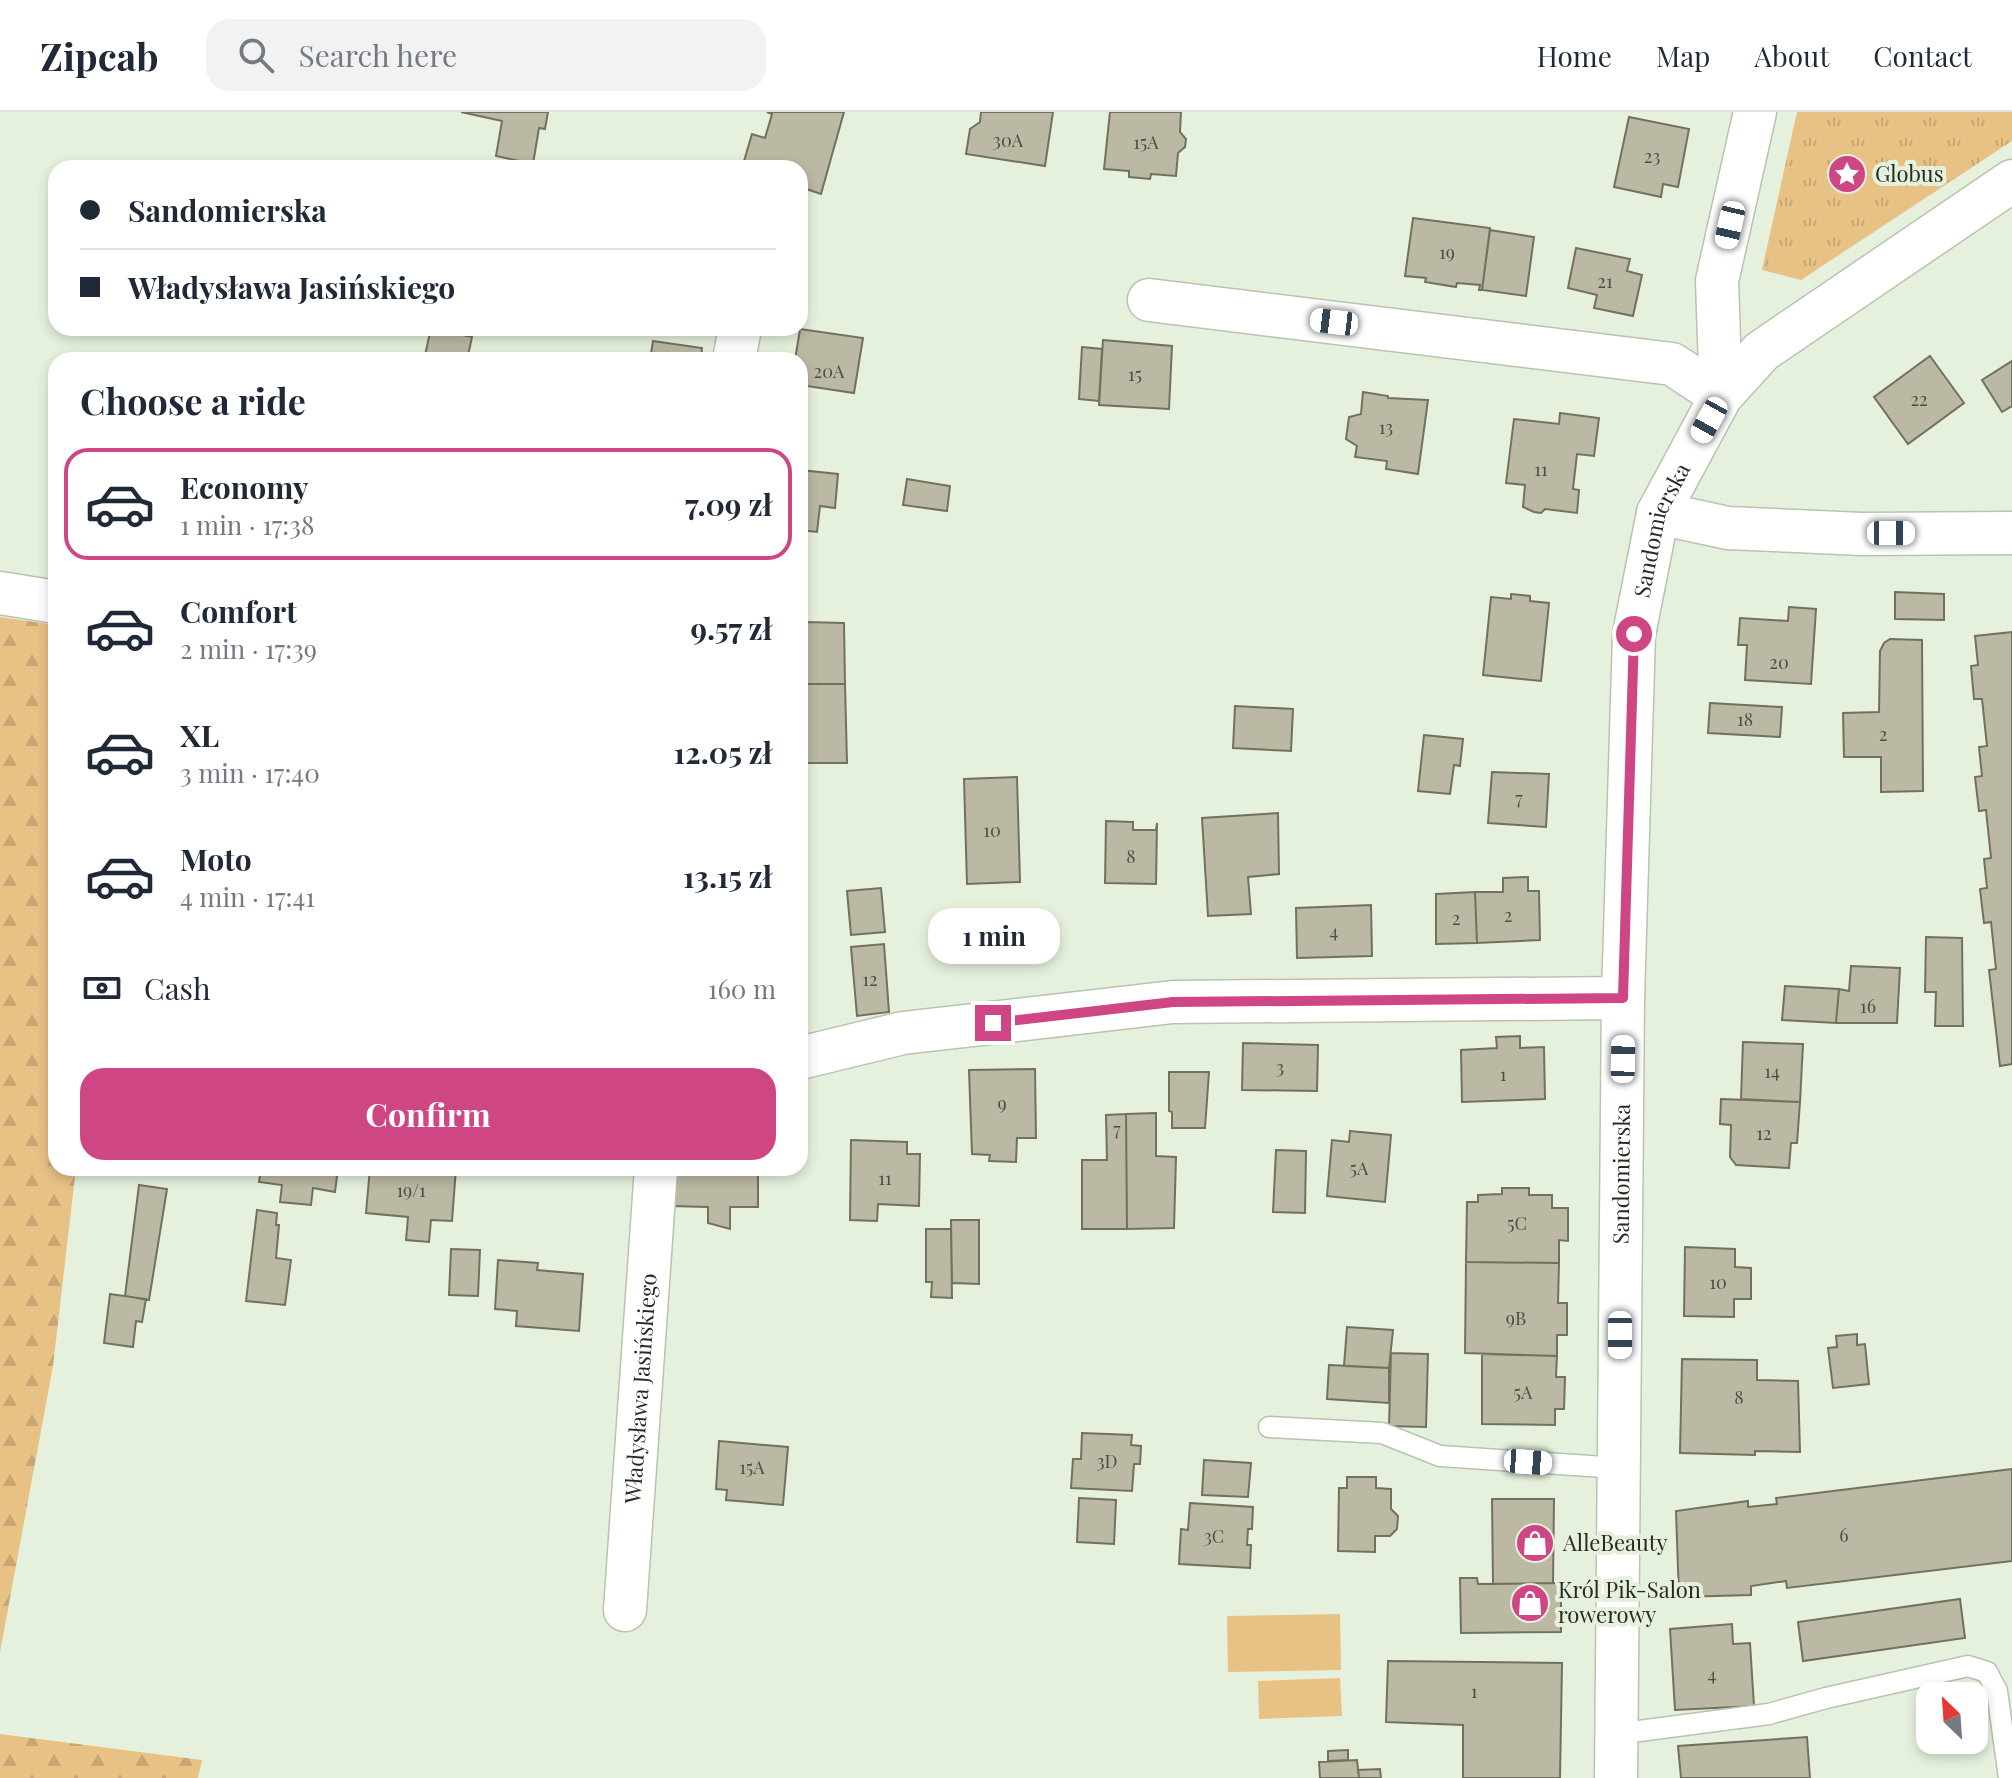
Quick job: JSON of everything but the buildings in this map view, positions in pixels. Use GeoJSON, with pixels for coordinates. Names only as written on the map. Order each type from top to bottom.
{"type":"FeatureCollection","features":[{"type":"Feature","properties":{"kind":"street"},"geometry":{"type":"LineString","coordinates":[[1721,396],[1717,281],[1755,112]]}},
{"type":"Feature","properties":{"kind":"street","name":"Sandomierska"},"geometry":{"type":"LineString","coordinates":[[1616,1778],[1623,998],[1634,634],[1658,513],[1721,396],[1762,351],[2012,181]]}},
{"type":"Feature","properties":{"kind":"street"},"geometry":{"type":"LineString","coordinates":[[1149,300],[1672,364],[1721,396]]}},
{"type":"Feature","properties":{"kind":"street"},"geometry":{"type":"LineString","coordinates":[[1658,513],[1728,528],[1862,534],[2012,533]]}},
{"type":"Feature","properties":{"kind":"street"},"geometry":{"type":"LineString","coordinates":[[0,593],[48,601]]}},
{"type":"Feature","properties":{"kind":"street"},"geometry":{"type":"LineString","coordinates":[[808,1056],[903,1033],[1173,1002],[1623,998]]}},
{"type":"Feature","properties":{"kind":"street","name":"Władysława Jasińskiego"},"geometry":{"type":"LineString","coordinates":[[625,1610],[655,1176]]}},
{"type":"Feature","properties":{"kind":"lane"},"geometry":{"type":"LineString","coordinates":[[1269,1427],[1382,1433],[1440,1456],[1619,1468]]}},
{"type":"Feature","properties":{"kind":"lane"},"geometry":{"type":"LineString","coordinates":[[1616,1734],[1769,1714],[1968,1666],[1987,1672],[1997,1691],[2009,1778]]}},
{"type":"Feature","properties":{"kind":"green space"},"geometry":{"type":"Polygon","coordinates":[[[1797,112],[2012,112],[2012,141],[1801,280],[1762,270],[1797,112]]]}},
{"type":"Feature","properties":{"kind":"green space"},"geometry":{"type":"Polygon","coordinates":[[[0,617],[48,624],[48,1176],[75,1176],[53,1366],[0,1652],[0,617]]]}},
{"type":"Feature","properties":{"kind":"green space"},"geometry":{"type":"Polygon","coordinates":[[[1340,1614],[1341,1670],[1228,1672],[1227,1616],[1340,1614]]]}},
{"type":"Feature","properties":{"kind":"green space"},"geometry":{"type":"Polygon","coordinates":[[[1340,1678],[1342,1716],[1259,1719],[1258,1681],[1340,1678]]]}},
{"type":"Feature","properties":{"kind":"green space"},"geometry":{"type":"Polygon","coordinates":[[[0,1734],[202,1760],[198,1778],[0,1778],[0,1734]]]}},
{"type":"Feature","properties":{"kind":"place","name":"Globus"},"geometry":{"type":"Point","coordinates":[1847,174]}},
{"type":"Feature","properties":{"kind":"place","name":"AlleBeauty"},"geometry":{"type":"Point","coordinates":[1535,1543]}},
{"type":"Feature","properties":{"kind":"place","name":"Król Pik-Salon rowerowy"},"geometry":{"type":"Point","coordinates":[1530,1603]}},
{"type":"Feature","properties":{"kind":"route"},"geometry":{"type":"LineString","coordinates":[[993,1023],[1173,1002],[1623,998],[1634,634]]}}]}
